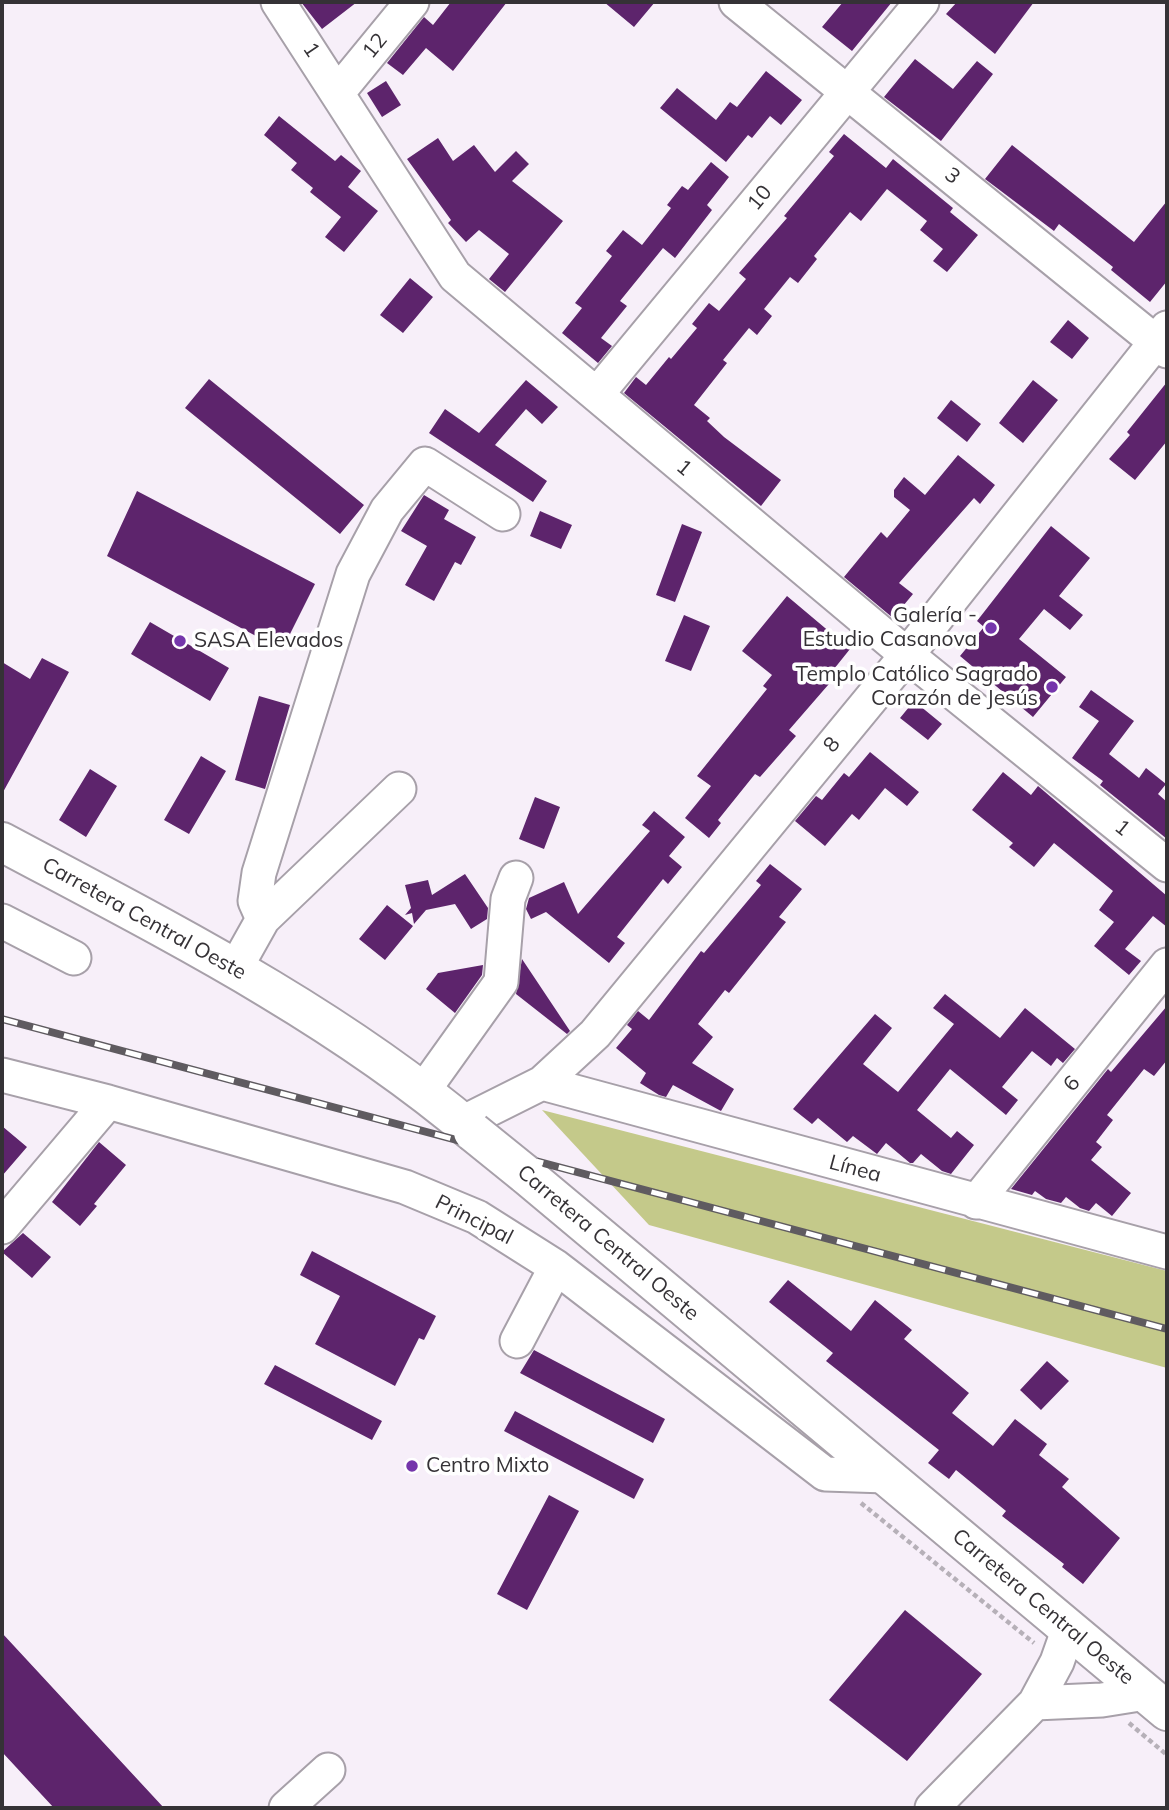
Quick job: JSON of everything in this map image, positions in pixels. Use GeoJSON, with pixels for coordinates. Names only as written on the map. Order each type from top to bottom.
{"type":"FeatureCollection","features":[{"type":"Feature","properties":{"kind":"main road","name":"Carretera Central Oeste"},"geometry":{"type":"LineString","coordinates":[[2,842],[235,969],[361,1045],[423,1091],[886,1476],[1063,1645],[1157,1702]]}},
{"type":"Feature","properties":{"kind":"street","name":"1"},"geometry":{"type":"LineString","coordinates":[[278,2],[338,91],[455,276],[906,655],[1167,865]]}},
{"type":"Feature","properties":{"kind":"street","name":"12"},"geometry":{"type":"LineString","coordinates":[[338,91],[412,2]]}},
{"type":"Feature","properties":{"kind":"street","name":"3"},"geometry":{"type":"LineString","coordinates":[[736,2],[1164,340]]}},
{"type":"Feature","properties":{"kind":"street","name":"10"},"geometry":{"type":"LineString","coordinates":[[597,394],[922,2]]}},
{"type":"Feature","properties":{"kind":"street","name":"8"},"geometry":{"type":"LineString","coordinates":[[467,1128],[542,1083],[594,1034],[1164,340]]}},
{"type":"Feature","properties":{"kind":"street"},"geometry":{"type":"LineString","coordinates":[[263,919],[255,901],[260,873],[353,575],[387,510],[425,464],[503,514]]}},
{"type":"Feature","properties":{"kind":"street"},"geometry":{"type":"LineString","coordinates":[[235,969],[263,919],[399,789]]}},
{"type":"Feature","properties":{"kind":"street"},"geometry":{"type":"LineString","coordinates":[[423,1091],[501,982],[508,899],[516,878]]}},
{"type":"Feature","properties":{"kind":"street"},"geometry":{"type":"LineString","coordinates":[[2,921],[74,958]]}},
{"type":"Feature","properties":{"kind":"street","name":"6"},"geometry":{"type":"LineString","coordinates":[[976,1202],[1167,965]]}},
{"type":"Feature","properties":{"kind":"street","name":"Principal"},"geometry":{"type":"LineString","coordinates":[[2,1075],[108,1102],[405,1187],[477,1217],[556,1267],[825,1474]]}},
{"type":"Feature","properties":{"kind":"street","name":"Línea"},"geometry":{"type":"LineString","coordinates":[[542,1083],[1167,1252]]}},
{"type":"Feature","properties":{"kind":"street"},"geometry":{"type":"LineString","coordinates":[[2,1227],[108,1102]]}},
{"type":"Feature","properties":{"kind":"street"},"geometry":{"type":"LineString","coordinates":[[517,1341],[556,1267]]}},
{"type":"Feature","properties":{"kind":"street"},"geometry":{"type":"LineString","coordinates":[[825,1474],[886,1476]]}},
{"type":"Feature","properties":{"kind":"street"},"geometry":{"type":"LineString","coordinates":[[932,1808],[1035,1703],[1063,1645]]}},
{"type":"Feature","properties":{"kind":"street"},"geometry":{"type":"LineString","coordinates":[[1035,1703],[1102,1700],[1157,1702]]}},
{"type":"Feature","properties":{"kind":"street"},"geometry":{"type":"LineString","coordinates":[[286,1808],[328,1770]]}},
{"type":"Feature","properties":{"kind":"path"},"geometry":{"type":"LineString","coordinates":[[825,1474],[1063,1645]]}},
{"type":"Feature","properties":{"kind":"path"},"geometry":{"type":"LineString","coordinates":[[1102,1700],[1167,1755]]}},
{"type":"Feature","properties":{"kind":"green space"},"geometry":{"type":"Polygon","coordinates":[[[542,1110],[1167,1271],[1167,1368],[649,1225],[542,1110]]]}},
{"type":"Feature","properties":{"kind":"building"},"geometry":{"type":"Polygon","coordinates":[[[301,2],[357,2],[322,29],[301,2]]]}},
{"type":"Feature","properties":{"kind":"building"},"geometry":{"type":"Polygon","coordinates":[[[451,2],[507,2],[453,71],[426,48],[403,75],[387,63],[424,17],[433,25],[451,2]]]}},
{"type":"Feature","properties":{"kind":"building"},"geometry":{"type":"Polygon","coordinates":[[[604,2],[655,2],[634,27],[604,2]]]}},
{"type":"Feature","properties":{"kind":"building"},"geometry":{"type":"Polygon","coordinates":[[[843,2],[892,2],[852,51],[822,27],[843,2]]]}},
{"type":"Feature","properties":{"kind":"building"},"geometry":{"type":"Polygon","coordinates":[[[957,2],[1034,2],[995,54],[946,14],[957,2]]]}},
{"type":"Feature","properties":{"kind":"building"},"geometry":{"type":"Polygon","coordinates":[[[915,59],[953,89],[977,61],[993,74],[941,141],[884,97],[915,59]]]}},
{"type":"Feature","properties":{"kind":"building"},"geometry":{"type":"Polygon","coordinates":[[[766,71],[802,100],[781,125],[770,116],[752,138],[748,135],[726,162],[660,108],[677,88],[716,120],[730,102],[737,107],[766,71]]]}},
{"type":"Feature","properties":{"kind":"building"},"geometry":{"type":"Polygon","coordinates":[[[386,81],[401,105],[382,117],[367,93],[386,81]]]}},
{"type":"Feature","properties":{"kind":"building"},"geometry":{"type":"Polygon","coordinates":[[[279,116],[335,161],[341,155],[361,171],[348,187],[378,211],[344,252],[325,237],[341,217],[310,192],[313,188],[291,170],[297,163],[264,135],[279,116]]]}},
{"type":"Feature","properties":{"kind":"building"},"geometry":{"type":"Polygon","coordinates":[[[844,134],[886,168],[893,159],[953,208],[950,212],[978,235],[947,272],[933,261],[943,249],[920,230],[927,221],[887,189],[861,221],[850,212],[814,256],[817,259],[798,283],[790,277],[764,309],[772,316],[757,335],[749,328],[723,360],[727,363],[694,405],[710,418],[707,421],[724,437],[781,480],[761,506],[624,393],[636,377],[646,385],[669,357],[671,359],[697,328],[692,324],[709,303],[719,311],[746,279],[739,273],[787,218],[784,216],[834,156],[829,152],[844,134]]]}},
{"type":"Feature","properties":{"kind":"building"},"geometry":{"type":"Polygon","coordinates":[[[438,138],[453,161],[474,145],[495,172],[516,151],[529,164],[512,181],[563,221],[505,292],[489,279],[509,254],[479,230],[466,242],[448,223],[451,220],[407,159],[438,138]]]}},
{"type":"Feature","properties":{"kind":"building"},"geometry":{"type":"Polygon","coordinates":[[[1012,145],[1134,242],[1167,201],[1167,281],[1150,302],[1111,270],[1113,267],[1059,224],[1054,231],[985,179],[1012,145]]]}},
{"type":"Feature","properties":{"kind":"building"},"geometry":{"type":"Polygon","coordinates":[[[711,162],[729,177],[707,205],[712,210],[675,258],[663,248],[620,301],[627,306],[601,338],[612,346],[598,363],[562,333],[582,308],[575,303],[612,256],[606,251],[623,230],[642,245],[671,208],[667,205],[682,186],[688,190],[711,162]]]}},
{"type":"Feature","properties":{"kind":"building"},"geometry":{"type":"Polygon","coordinates":[[[410,278],[433,297],[403,333],[380,315],[410,278]]]}},
{"type":"Feature","properties":{"kind":"building"},"geometry":{"type":"Polygon","coordinates":[[[1068,320],[1089,338],[1072,359],[1050,342],[1068,320]]]}},
{"type":"Feature","properties":{"kind":"building"},"geometry":{"type":"Polygon","coordinates":[[[209,379],[364,505],[340,534],[185,408],[209,379]]]}},
{"type":"Feature","properties":{"kind":"building"},"geometry":{"type":"Polygon","coordinates":[[[526,380],[558,407],[542,424],[526,409],[495,445],[547,481],[533,502],[429,433],[445,409],[479,433],[526,380]]]}},
{"type":"Feature","properties":{"kind":"building"},"geometry":{"type":"Polygon","coordinates":[[[1033,380],[1058,400],[1023,443],[999,423],[1033,380]]]}},
{"type":"Feature","properties":{"kind":"building"},"geometry":{"type":"Polygon","coordinates":[[[1167,382],[1167,441],[1135,480],[1109,459],[1130,435],[1127,432],[1167,382]]]}},
{"type":"Feature","properties":{"kind":"building"},"geometry":{"type":"Polygon","coordinates":[[[951,400],[981,424],[967,442],[937,418],[951,400]]]}},
{"type":"Feature","properties":{"kind":"building"},"geometry":{"type":"Polygon","coordinates":[[[958,455],[995,485],[980,504],[974,498],[899,583],[913,594],[893,618],[844,577],[881,532],[887,538],[910,510],[894,497],[894,490],[904,477],[925,495],[958,455]]]}},
{"type":"Feature","properties":{"kind":"building"},"geometry":{"type":"Polygon","coordinates":[[[137,491],[315,584],[282,650],[107,556],[137,491]]]}},
{"type":"Feature","properties":{"kind":"building"},"geometry":{"type":"Polygon","coordinates":[[[424,495],[449,510],[444,519],[476,537],[461,565],[455,562],[434,601],[405,585],[427,546],[401,531],[424,495]]]}},
{"type":"Feature","properties":{"kind":"building"},"geometry":{"type":"Polygon","coordinates":[[[540,511],[572,525],[561,549],[530,536],[540,511]]]}},
{"type":"Feature","properties":{"kind":"building"},"geometry":{"type":"Polygon","coordinates":[[[682,524],[702,532],[675,602],[656,595],[682,524]]]}},
{"type":"Feature","properties":{"kind":"building"},"geometry":{"type":"Polygon","coordinates":[[[1051,526],[1090,558],[1059,596],[1083,615],[1070,630],[1044,609],[1019,639],[1066,677],[1033,717],[960,656],[984,627],[977,621],[1051,526]]]}},
{"type":"Feature","properties":{"kind":"building"},"geometry":{"type":"Polygon","coordinates":[[[787,596],[850,649],[830,674],[835,677],[789,730],[796,736],[760,777],[755,774],[718,820],[721,823],[709,838],[685,818],[711,786],[697,776],[767,689],[763,686],[772,675],[742,651],[787,596]]]}},
{"type":"Feature","properties":{"kind":"building"},"geometry":{"type":"Polygon","coordinates":[[[684,615],[710,626],[691,671],[665,661],[684,615]]]}},
{"type":"Feature","properties":{"kind":"building"},"geometry":{"type":"Polygon","coordinates":[[[150,622],[229,668],[210,701],[131,654],[150,622]]]}},
{"type":"Feature","properties":{"kind":"building"},"geometry":{"type":"Polygon","coordinates":[[[42,658],[69,672],[2,794],[2,662],[30,679],[42,658]]]}},
{"type":"Feature","properties":{"kind":"building"},"geometry":{"type":"Polygon","coordinates":[[[1091,690],[1134,721],[1109,754],[1139,778],[1146,768],[1166,784],[1158,794],[1167,802],[1167,839],[1100,785],[1103,781],[1072,758],[1099,721],[1079,707],[1091,690]]]}},
{"type":"Feature","properties":{"kind":"building"},"geometry":{"type":"Polygon","coordinates":[[[259,696],[290,705],[265,789],[235,780],[259,696]]]}},
{"type":"Feature","properties":{"kind":"building"},"geometry":{"type":"Polygon","coordinates":[[[914,701],[942,724],[928,740],[900,718],[914,701]]]}},
{"type":"Feature","properties":{"kind":"building"},"geometry":{"type":"Polygon","coordinates":[[[870,752],[919,792],[907,806],[885,788],[859,820],[852,814],[825,846],[795,821],[816,796],[822,800],[844,773],[849,777],[870,752]]]}},
{"type":"Feature","properties":{"kind":"building"},"geometry":{"type":"Polygon","coordinates":[[[201,756],[226,771],[189,834],[164,820],[201,756]]]}},
{"type":"Feature","properties":{"kind":"building"},"geometry":{"type":"Polygon","coordinates":[[[90,769],[117,786],[86,837],[59,820],[90,769]]]}},
{"type":"Feature","properties":{"kind":"building"},"geometry":{"type":"Polygon","coordinates":[[[1003,772],[1031,795],[1038,786],[1167,896],[1167,927],[1153,916],[1125,949],[1141,961],[1129,975],[1094,946],[1114,922],[1099,910],[1113,891],[1054,843],[1034,867],[1009,847],[1013,843],[972,810],[1003,772]]]}},
{"type":"Feature","properties":{"kind":"building"},"geometry":{"type":"Polygon","coordinates":[[[535,797],[560,807],[544,849],[519,839],[535,797]]]}},
{"type":"Feature","properties":{"kind":"building"},"geometry":{"type":"Polygon","coordinates":[[[654,811],[685,837],[669,856],[682,867],[668,884],[663,879],[617,937],[625,943],[609,963],[546,912],[531,919],[526,909],[529,898],[564,882],[578,914],[650,831],[642,825],[654,811]]]}},
{"type":"Feature","properties":{"kind":"building"},"geometry":{"type":"Polygon","coordinates":[[[770,864],[802,889],[779,917],[786,922],[729,993],[725,990],[698,1024],[713,1037],[692,1063],[734,1089],[721,1111],[673,1085],[666,1097],[659,1095],[640,1083],[646,1073],[616,1048],[632,1029],[627,1025],[638,1011],[649,1020],[701,951],[704,953],[761,885],[756,881],[770,864]]]}},
{"type":"Feature","properties":{"kind":"building"},"geometry":{"type":"Polygon","coordinates":[[[465,874],[488,908],[487,919],[471,929],[455,904],[426,910],[414,924],[412,913],[405,915],[411,908],[405,885],[428,880],[432,895],[465,874]]]}},
{"type":"Feature","properties":{"kind":"building"},"geometry":{"type":"Polygon","coordinates":[[[387,905],[413,926],[385,960],[359,939],[387,905]]]}},
{"type":"Feature","properties":{"kind":"building"},"geometry":{"type":"Polygon","coordinates":[[[522,959],[570,1031],[567,1034],[516,994],[522,959]]]}},
{"type":"Feature","properties":{"kind":"building"},"geometry":{"type":"Polygon","coordinates":[[[483,965],[482,975],[455,1013],[426,989],[438,973],[483,965]]]}},
{"type":"Feature","properties":{"kind":"building"},"geometry":{"type":"Polygon","coordinates":[[[945,994],[1000,1038],[1025,1008],[1075,1049],[1063,1063],[1057,1058],[1051,1066],[1032,1051],[1002,1087],[1018,1100],[1006,1115],[950,1069],[917,1110],[951,1138],[957,1131],[974,1145],[951,1174],[942,1171],[921,1154],[910,1163],[886,1143],[877,1154],[853,1136],[847,1142],[818,1118],[812,1124],[793,1109],[875,1014],[892,1028],[863,1064],[898,1092],[954,1024],[933,1008],[945,994]]]}},
{"type":"Feature","properties":{"kind":"building"},"geometry":{"type":"Polygon","coordinates":[[[1167,1006],[1167,1060],[1154,1076],[1144,1069],[1107,1115],[1113,1120],[1096,1142],[1102,1147],[1091,1160],[1131,1193],[1112,1216],[1096,1203],[1089,1211],[1080,1208],[1066,1197],[1061,1203],[1046,1199],[1035,1191],[1032,1195],[1011,1189],[1108,1069],[1111,1072],[1167,1006]]]}},
{"type":"Feature","properties":{"kind":"building"},"geometry":{"type":"Polygon","coordinates":[[[2,1126],[27,1147],[2,1176],[2,1126]]]}},
{"type":"Feature","properties":{"kind":"building"},"geometry":{"type":"Polygon","coordinates":[[[99,1142],[126,1165],[80,1226],[52,1202],[99,1142]]]}},
{"type":"Feature","properties":{"kind":"building"},"geometry":{"type":"Polygon","coordinates":[[[23,1233],[51,1257],[32,1278],[2,1252],[23,1233]]]}},
{"type":"Feature","properties":{"kind":"building"},"geometry":{"type":"Polygon","coordinates":[[[312,1251],[436,1316],[424,1340],[419,1338],[395,1386],[315,1344],[340,1296],[300,1275],[312,1251]]]}},
{"type":"Feature","properties":{"kind":"building"},"geometry":{"type":"Polygon","coordinates":[[[788,1280],[851,1331],[875,1300],[912,1330],[904,1339],[969,1393],[952,1413],[993,1446],[1015,1419],[1047,1444],[1039,1455],[1069,1479],[1062,1487],[1120,1538],[1083,1584],[1062,1567],[1064,1564],[1002,1516],[1006,1511],[956,1470],[949,1479],[928,1463],[939,1450],[826,1361],[833,1353],[769,1302],[788,1280]]]}},
{"type":"Feature","properties":{"kind":"building"},"geometry":{"type":"Polygon","coordinates":[[[534,1350],[665,1419],[653,1443],[520,1373],[534,1350]]]}},
{"type":"Feature","properties":{"kind":"building"},"geometry":{"type":"Polygon","coordinates":[[[1047,1361],[1069,1381],[1041,1410],[1020,1390],[1047,1361]]]}},
{"type":"Feature","properties":{"kind":"building"},"geometry":{"type":"Polygon","coordinates":[[[275,1365],[382,1421],[372,1440],[264,1384],[275,1365]]]}},
{"type":"Feature","properties":{"kind":"building"},"geometry":{"type":"Polygon","coordinates":[[[515,1411],[644,1479],[634,1499],[504,1431],[515,1411]]]}},
{"type":"Feature","properties":{"kind":"building"},"geometry":{"type":"Polygon","coordinates":[[[549,1495],[579,1511],[527,1610],[497,1594],[549,1495]]]}},
{"type":"Feature","properties":{"kind":"building"},"geometry":{"type":"Polygon","coordinates":[[[905,1610],[982,1674],[907,1761],[829,1700],[905,1610]]]}},
{"type":"Feature","properties":{"kind":"building"},"geometry":{"type":"Polygon","coordinates":[[[2,1633],[164,1808],[54,1808],[2,1752],[2,1633]]]}},
{"type":"Feature","properties":{"kind":"railway"},"geometry":{"type":"LineString","coordinates":[[2,1019],[1167,1329]]}},
{"type":"Feature","properties":{"kind":"place","name":"Galería - Estudio Casanova"},"geometry":{"type":"Point","coordinates":[991,628]}},
{"type":"Feature","properties":{"kind":"place","name":"SASA Elevados"},"geometry":{"type":"Point","coordinates":[180,641]}},
{"type":"Feature","properties":{"kind":"place","name":"Templo Católico Sagrado Corazón de Jesús"},"geometry":{"type":"Point","coordinates":[1052,687]}},
{"type":"Feature","properties":{"kind":"place","name":"Centro Mixto"},"geometry":{"type":"Point","coordinates":[412,1466]}}]}
